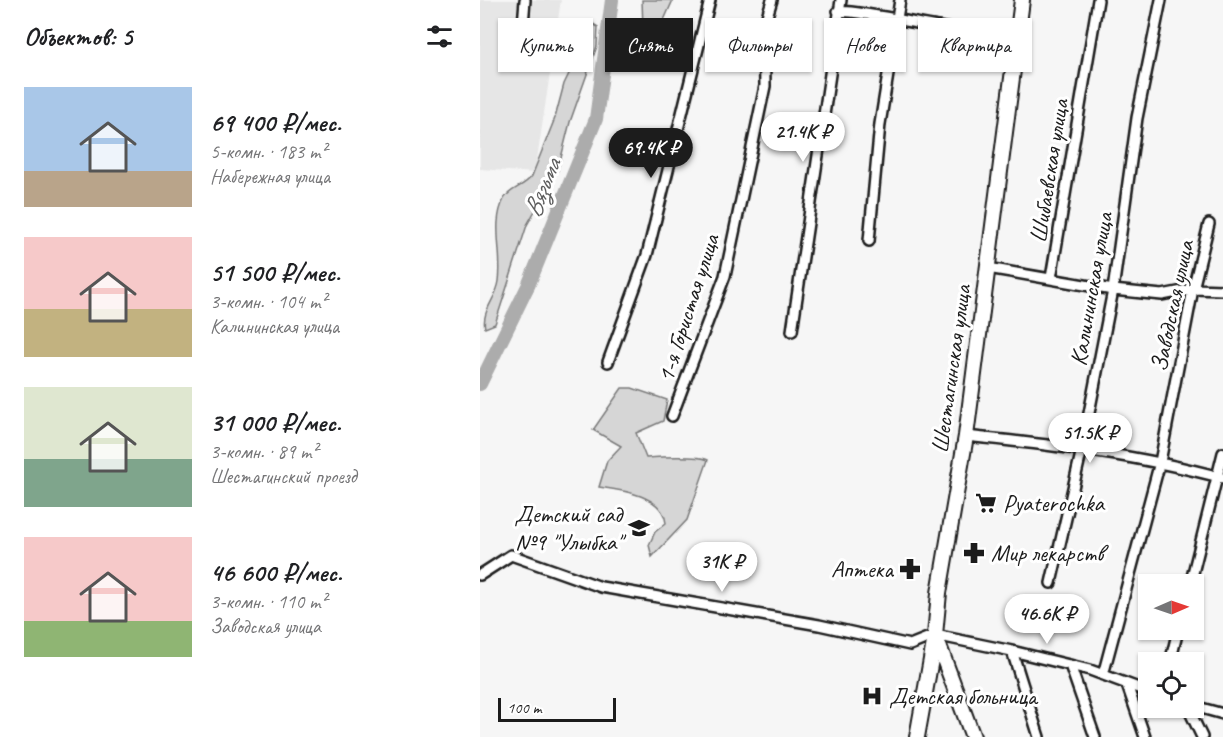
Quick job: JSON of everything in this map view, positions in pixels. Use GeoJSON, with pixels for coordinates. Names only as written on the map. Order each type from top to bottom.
{"type":"FeatureCollection","features":[{"type":"Feature","properties":{"kind":"main road","name":"Шестагинская улица"},"geometry":{"type":"LineString","coordinates":[[973,737],[935,635],[939,593],[966,436],[1022,0]]}},
{"type":"Feature","properties":{"kind":"main road"},"geometry":{"type":"LineString","coordinates":[[917,737],[935,635]]}},
{"type":"Feature","properties":{"kind":"street"},"geometry":{"type":"LineString","coordinates":[[524,18],[525,0]]}},
{"type":"Feature","properties":{"kind":"street"},"geometry":{"type":"LineString","coordinates":[[608,362],[647,255],[710,0]]}},
{"type":"Feature","properties":{"kind":"street","name":"1-я Гористая улица"},"geometry":{"type":"LineString","coordinates":[[672,416],[725,276],[765,86],[764,26],[772,0]]}},
{"type":"Feature","properties":{"kind":"street"},"geometry":{"type":"LineString","coordinates":[[792,330],[841,0]]}},
{"type":"Feature","properties":{"kind":"street"},"geometry":{"type":"LineString","coordinates":[[897,18],[900,0]]}},
{"type":"Feature","properties":{"kind":"street","name":"Шибаевская улица"},"geometry":{"type":"LineString","coordinates":[[1051,278],[1098,0]]}},
{"type":"Feature","properties":{"kind":"street","name":"Калининская улица"},"geometry":{"type":"LineString","coordinates":[[1051,583],[1082,449],[1113,290],[1137,118],[1161,0]]}},
{"type":"Feature","properties":{"kind":"street"},"geometry":{"type":"LineString","coordinates":[[838,11],[884,18]]}},
{"type":"Feature","properties":{"kind":"street"},"geometry":{"type":"LineString","coordinates":[[869,240],[880,124],[889,72]]}},
{"type":"Feature","properties":{"kind":"street","name":"Заводская улица"},"geometry":{"type":"LineString","coordinates":[[1103,675],[1160,462],[1193,289],[1209,224]]}},
{"type":"Feature","properties":{"kind":"street"},"geometry":{"type":"LineString","coordinates":[[988,268],[1113,290],[1162,295],[1193,289],[1223,290]]}},
{"type":"Feature","properties":{"kind":"street"},"geometry":{"type":"LineString","coordinates":[[966,436],[1082,449],[1160,462],[1220,477]]}},
{"type":"Feature","properties":{"kind":"street"},"geometry":{"type":"LineString","coordinates":[[1193,574],[1220,477],[1223,453]]}},
{"type":"Feature","properties":{"kind":"street"},"geometry":{"type":"LineString","coordinates":[[480,575],[511,555],[601,587],[819,625],[910,645],[935,635],[1070,665],[1138,688]]}},
{"type":"Feature","properties":{"kind":"street"},"geometry":{"type":"LineString","coordinates":[[1012,651],[1039,737]]}},
{"type":"Feature","properties":{"kind":"street"},"geometry":{"type":"LineString","coordinates":[[1070,665],[1095,737]]}},
{"type":"Feature","properties":{"kind":"street"},"geometry":{"type":"LineString","coordinates":[[1127,685],[1145,737]]}},
{"type":"Feature","properties":{"kind":"street"},"geometry":{"type":"LineString","coordinates":[[1204,709],[1223,714]]}},
{"type":"Feature","properties":{"kind":"street"},"geometry":{"type":"LineString","coordinates":[[1193,718],[1202,737]]}},
{"type":"Feature","properties":{"kind":"shaded area"},"geometry":{"type":"Polygon","coordinates":[[[480,0],[561,0],[558,18],[498,18],[498,72],[550,72],[535,173],[480,169],[480,0]]]}},
{"type":"Feature","properties":{"kind":"shaded area"},"geometry":{"type":"Polygon","coordinates":[[[642,0],[673,0],[665,18],[643,18],[642,0]]]}},
{"type":"Feature","properties":{"kind":"shaded area"},"geometry":{"type":"Polygon","coordinates":[[[593,24],[598,27],[597,46],[593,57],[593,24]]]}},
{"type":"Feature","properties":{"kind":"shaded area"},"geometry":{"type":"Polygon","coordinates":[[[570,72],[588,72],[570,122],[558,170],[527,225],[495,324],[485,328],[485,316],[499,281],[498,218],[500,209],[507,195],[532,176],[555,118],[564,84],[570,72]]]}},
{"type":"Feature","properties":{"kind":"shaded area"},"geometry":{"type":"Polygon","coordinates":[[[622,388],[632,388],[667,400],[663,421],[636,433],[646,458],[687,457],[708,460],[687,520],[652,557],[649,545],[655,532],[666,523],[657,506],[629,492],[599,487],[607,461],[621,446],[593,430],[622,388]]]}},
{"type":"Feature","properties":{"kind":"waterway","name":"Вязьма"},"geometry":{"type":"LineString","coordinates":[[480,384],[528,286],[596,119],[612,0]]}},
{"type":"Feature","properties":{"kind":"place","name":"Pyaterochka"},"geometry":{"type":"Point","coordinates":[986,503]}},
{"type":"Feature","properties":{"kind":"place","name":"Детский сад №9 \"Улыбка\""},"geometry":{"type":"Point","coordinates":[639,528]}},
{"type":"Feature","properties":{"kind":"place","name":"Мир лекарств"},"geometry":{"type":"Point","coordinates":[974,553]}},
{"type":"Feature","properties":{"kind":"place","name":"Аптека"},"geometry":{"type":"Point","coordinates":[910,569]}},
{"type":"Feature","properties":{"kind":"place","name":"Детская больница"},"geometry":{"type":"Point","coordinates":[872,696]}}]}
